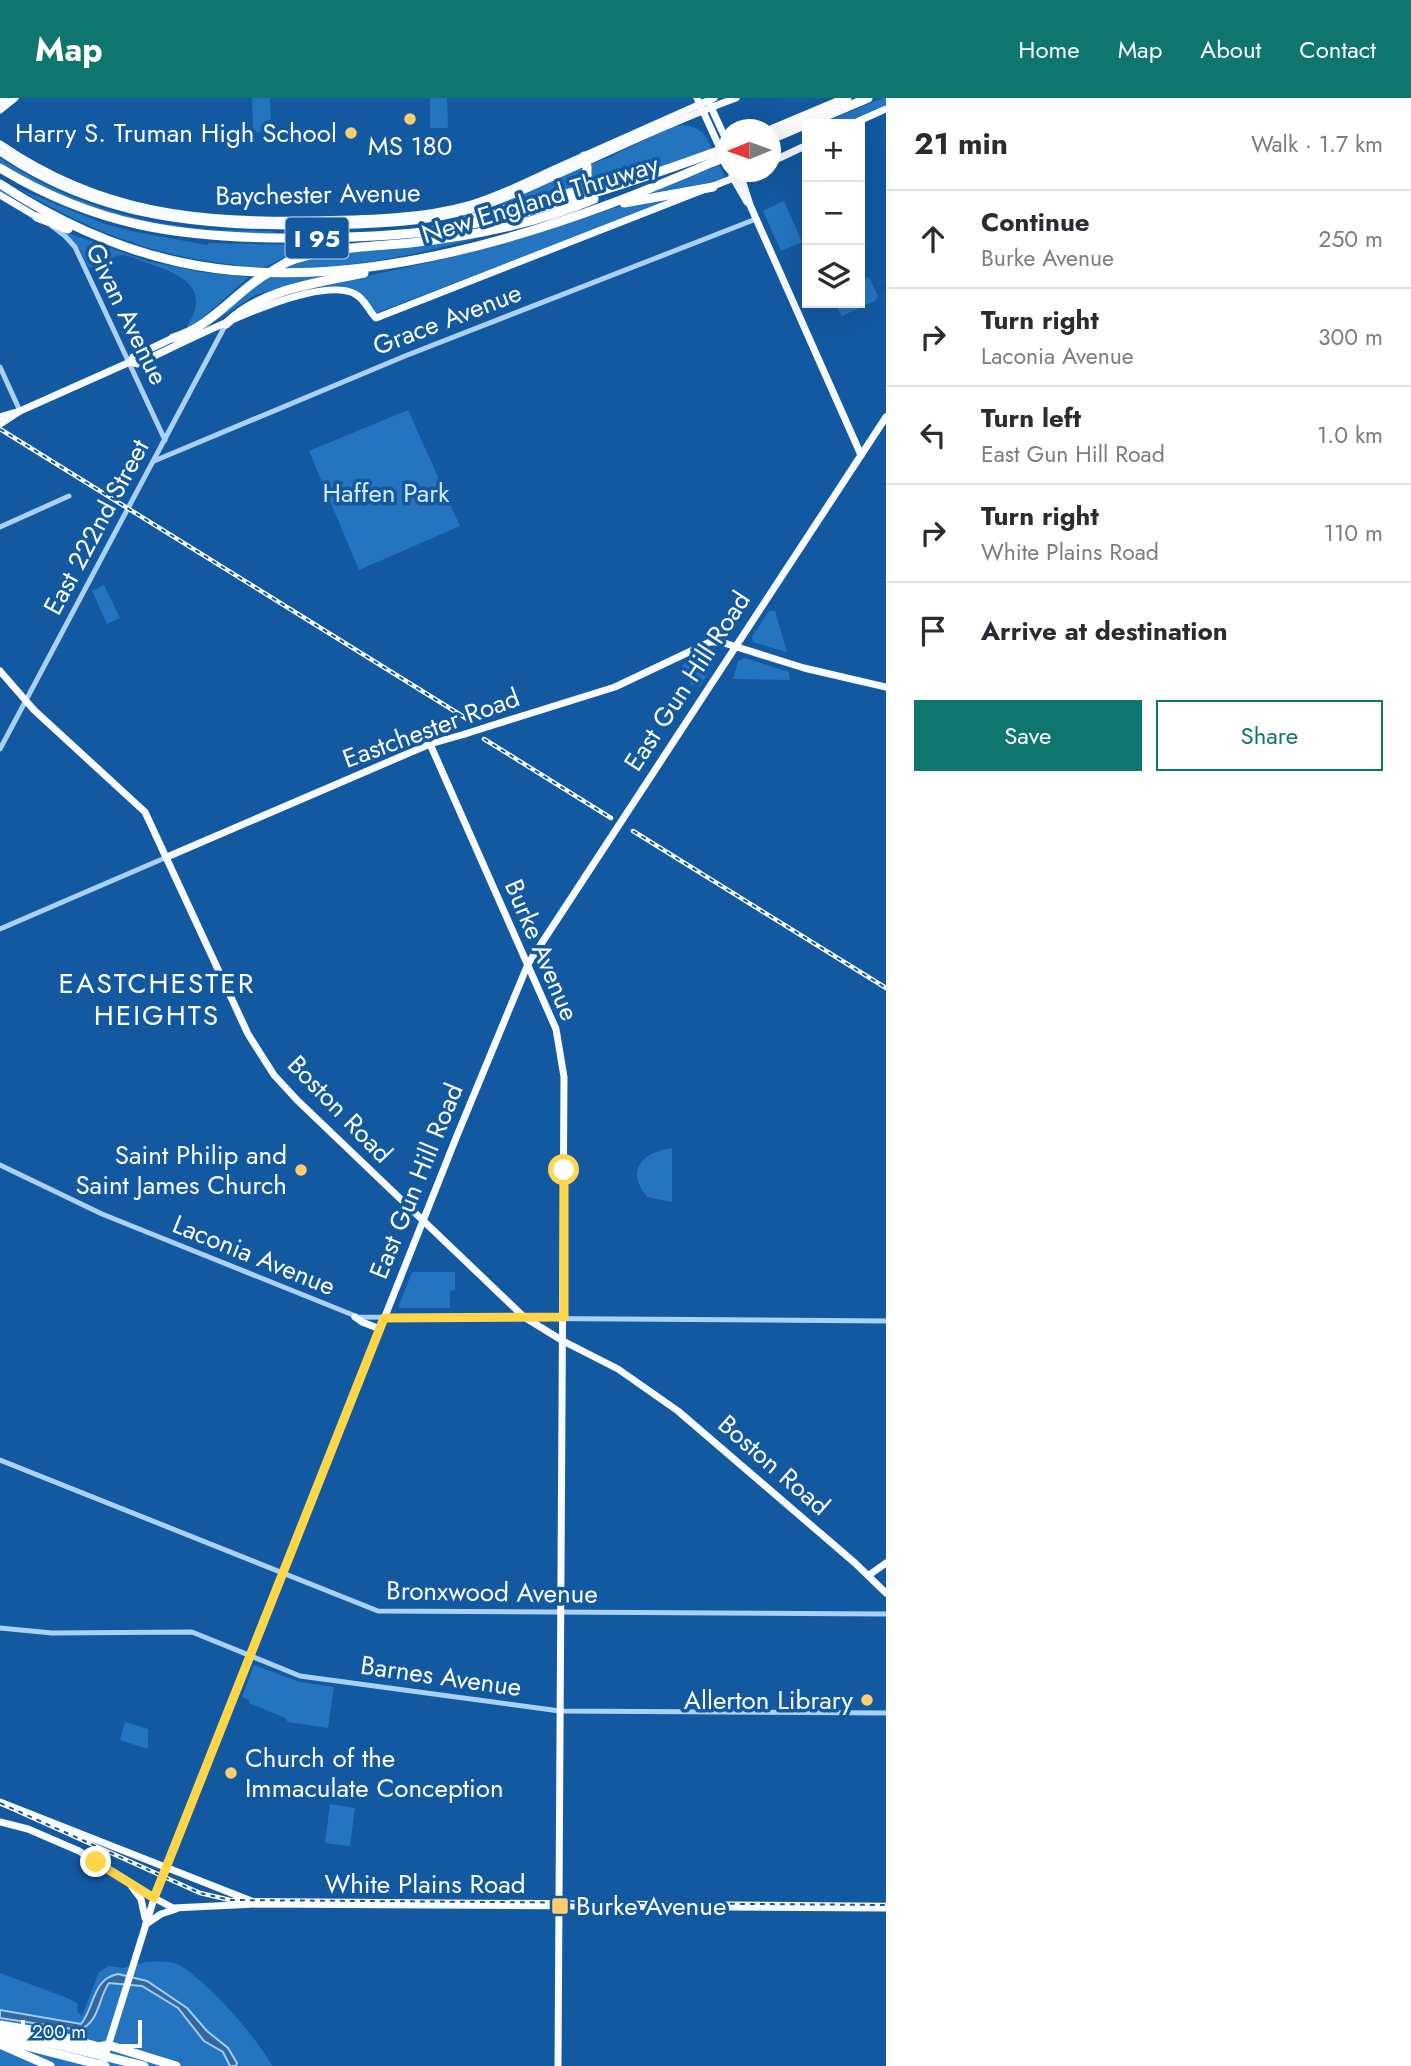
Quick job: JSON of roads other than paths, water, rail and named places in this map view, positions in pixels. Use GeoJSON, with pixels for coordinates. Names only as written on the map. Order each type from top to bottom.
{"type":"FeatureCollection","features":[{"type":"Feature","properties":{"kind":"highway"},"geometry":{"type":"LineString","coordinates":[[781,126],[847,98]]}},
{"type":"Feature","properties":{"kind":"highway"},"geometry":{"type":"LineString","coordinates":[[781,135],[868,98]]}},
{"type":"Feature","properties":{"kind":"highway","name":"New England Thruway"},"geometry":{"type":"LineString","coordinates":[[0,184],[82,230],[137,251],[209,268],[276,273],[343,270],[424,258],[475,246],[568,217],[679,177],[718,154]]}},
{"type":"Feature","properties":{"kind":"highway","name":"New England Thruway"},"geometry":{"type":"LineString","coordinates":[[0,168],[38,190],[86,211],[121,222],[171,232],[275,238],[357,237],[416,233],[536,210],[718,157]]}},
{"type":"Feature","properties":{"kind":"highway"},"geometry":{"type":"LineString","coordinates":[[416,233],[573,192],[582,187],[587,179],[585,159]]}},
{"type":"Feature","properties":{"kind":"highway"},"geometry":{"type":"LineString","coordinates":[[173,338],[184,335],[208,321],[260,278],[287,262],[321,253],[433,240],[520,224],[576,206],[640,179]]}},
{"type":"Feature","properties":{"kind":"highway"},"geometry":{"type":"LineString","coordinates":[[568,217],[649,197],[713,187]]}},
{"type":"Feature","properties":{"kind":"highway"},"geometry":{"type":"LineString","coordinates":[[37,217],[119,249],[137,251]]}},
{"type":"Feature","properties":{"kind":"highway"},"geometry":{"type":"LineString","coordinates":[[226,324],[240,311],[289,290],[424,258]]}},
{"type":"Feature","properties":{"kind":"highway"},"geometry":{"type":"LineString","coordinates":[[0,2025],[74,2039],[99,2047],[108,2044],[176,2066]]}},
{"type":"Feature","properties":{"kind":"highway"},"geometry":{"type":"LineString","coordinates":[[0,2031],[144,2066]]}},
{"type":"Feature","properties":{"kind":"highway"},"geometry":{"type":"LineString","coordinates":[[0,2042],[50,2066]]}},
{"type":"Feature","properties":{"kind":"highway"},"geometry":{"type":"LineString","coordinates":[[0,2042],[104,2066]]}},
{"type":"Feature","properties":{"kind":"main road"},"geometry":{"type":"LineString","coordinates":[[1,108],[5,98]]}},
{"type":"Feature","properties":{"kind":"main road"},"geometry":{"type":"LineString","coordinates":[[1,108],[15,98]]}},
{"type":"Feature","properties":{"kind":"main road","name":"Baychester Avenue"},"geometry":{"type":"LineString","coordinates":[[1,146],[41,177],[82,196],[130,211],[180,221],[278,226],[373,225],[430,219],[470,207],[585,159],[700,104],[736,98]]}},
{"type":"Feature","properties":{"kind":"main road"},"geometry":{"type":"LineString","coordinates":[[710,101],[718,120]]}},
{"type":"Feature","properties":{"kind":"main road"},"geometry":{"type":"LineString","coordinates":[[700,104],[718,141]]}},
{"type":"Feature","properties":{"kind":"main road"},"geometry":{"type":"LineString","coordinates":[[863,119],[886,108]]}},
{"type":"Feature","properties":{"kind":"main road"},"geometry":{"type":"LineString","coordinates":[[781,157],[802,147]]}},
{"type":"Feature","properties":{"kind":"main road"},"geometry":{"type":"LineString","coordinates":[[130,362],[137,364],[285,299],[337,289],[357,295],[376,318],[720,182]]}},
{"type":"Feature","properties":{"kind":"main road"},"geometry":{"type":"LineString","coordinates":[[738,182],[861,455]]}},
{"type":"Feature","properties":{"kind":"main road"},"geometry":{"type":"LineString","coordinates":[[0,195],[37,217]]}},
{"type":"Feature","properties":{"kind":"main road"},"geometry":{"type":"LineString","coordinates":[[0,417],[20,411],[130,362],[133,356],[173,338]]}},
{"type":"Feature","properties":{"kind":"main road"},"geometry":{"type":"LineString","coordinates":[[0,424],[20,411]]}},
{"type":"Feature","properties":{"kind":"main road","name":"East Gun Hill Road"},"geometry":{"type":"LineString","coordinates":[[104,2066],[108,2044],[154,1898],[527,964],[886,418]]}},
{"type":"Feature","properties":{"kind":"main road","name":"Eastchester Road"},"geometry":{"type":"LineString","coordinates":[[167,857],[430,744],[615,687],[710,642],[736,646],[821,672],[886,687]]}},
{"type":"Feature","properties":{"kind":"main road","name":"Boston Road"},"geometry":{"type":"LineString","coordinates":[[0,671],[26,701],[145,812],[248,1034],[274,1075],[309,1112],[524,1317],[563,1341],[618,1369],[678,1411],[886,1593]]}},
{"type":"Feature","properties":{"kind":"main road","name":"Burke Avenue"},"geometry":{"type":"LineString","coordinates":[[430,744],[556,1029],[564,1077],[558,2066]]}},
{"type":"Feature","properties":{"kind":"main road"},"geometry":{"type":"LineString","coordinates":[[355,1317],[380,1329]]}},
{"type":"Feature","properties":{"kind":"main road"},"geometry":{"type":"LineString","coordinates":[[869,1576],[886,1563]]}},
{"type":"Feature","properties":{"kind":"main road","name":"White Plains Road"},"geometry":{"type":"LineString","coordinates":[[0,1802],[258,1903]]}},
{"type":"Feature","properties":{"kind":"main road","name":"White Plains Road"},"geometry":{"type":"LineString","coordinates":[[0,1822],[28,1829],[79,1851],[154,1898],[172,1907],[182,1908],[258,1903],[886,1908]]}},
{"type":"Feature","properties":{"kind":"main road"},"geometry":{"type":"LineString","coordinates":[[127,1882],[141,1898],[146,1923],[161,1914],[182,1908]]}},
{"type":"Feature","properties":{"kind":"main road"},"geometry":{"type":"LineString","coordinates":[[222,1905],[227,1899],[223,1891]]}},
{"type":"Feature","properties":{"kind":"street","name":"Givan Avenue"},"geometry":{"type":"LineString","coordinates":[[37,217],[61,232],[71,242],[165,440]]}},
{"type":"Feature","properties":{"kind":"street","name":"Grace Avenue"},"geometry":{"type":"LineString","coordinates":[[154,461],[405,356],[756,219]]}},
{"type":"Feature","properties":{"kind":"street","name":"East 222nd Street"},"geometry":{"type":"LineString","coordinates":[[0,749],[226,324]]}},
{"type":"Feature","properties":{"kind":"street"},"geometry":{"type":"LineString","coordinates":[[0,367],[20,411]]}},
{"type":"Feature","properties":{"kind":"street"},"geometry":{"type":"LineString","coordinates":[[0,527],[69,496]]}},
{"type":"Feature","properties":{"kind":"street","name":"Eastchester Road"},"geometry":{"type":"LineString","coordinates":[[0,929],[167,857]]}},
{"type":"Feature","properties":{"kind":"street","name":"Laconia Avenue"},"geometry":{"type":"LineString","coordinates":[[0,1165],[102,1214],[355,1317],[886,1321]]}},
{"type":"Feature","properties":{"kind":"street","name":"Bronxwood Avenue"},"geometry":{"type":"LineString","coordinates":[[0,1460],[377,1611],[886,1614]]}},
{"type":"Feature","properties":{"kind":"street","name":"Barnes Avenue"},"geometry":{"type":"LineString","coordinates":[[0,1628],[58,1633],[192,1632],[300,1676],[560,1711],[886,1713]]}},
{"type":"Feature","properties":{"kind":"railway"},"geometry":{"type":"LineString","coordinates":[[0,429],[472,722]]}},
{"type":"Feature","properties":{"kind":"railway"},"geometry":{"type":"LineString","coordinates":[[484,739],[611,818]]}},
{"type":"Feature","properties":{"kind":"railway"},"geometry":{"type":"LineString","coordinates":[[633,831],[886,988]]}},
{"type":"Feature","properties":{"kind":"railway"},"geometry":{"type":"LineString","coordinates":[[0,1803],[200,1893],[230,1900],[886,1905]]}},
{"type":"Feature","properties":{"kind":"place","name":"MS 180"},"geometry":{"type":"Point","coordinates":[410,119]}},
{"type":"Feature","properties":{"kind":"place","name":"Harry S. Truman High School"},"geometry":{"type":"Point","coordinates":[351,133]}},
{"type":"Feature","properties":{"kind":"place","name":"Saint Philip and Saint James Church"},"geometry":{"type":"Point","coordinates":[301,1170]}},
{"type":"Feature","properties":{"kind":"place","name":"Allerton Library"},"geometry":{"type":"Point","coordinates":[867,1700]}},
{"type":"Feature","properties":{"kind":"place","name":"Church of the Immaculate Conception"},"geometry":{"type":"Point","coordinates":[231,1773]}},
{"type":"Feature","properties":{"kind":"place","name":"Burke Avenue"},"geometry":{"type":"Point","coordinates":[560,1906]}},
{"type":"Feature","properties":{"kind":"district","name":"EASTCHESTER HEIGHTS"},"geometry":{"type":"Point","coordinates":[157,999]}},
{"type":"Feature","properties":{"kind":"park label","name":"Haffen Park"},"geometry":{"type":"Point","coordinates":[386,493]}}]}
